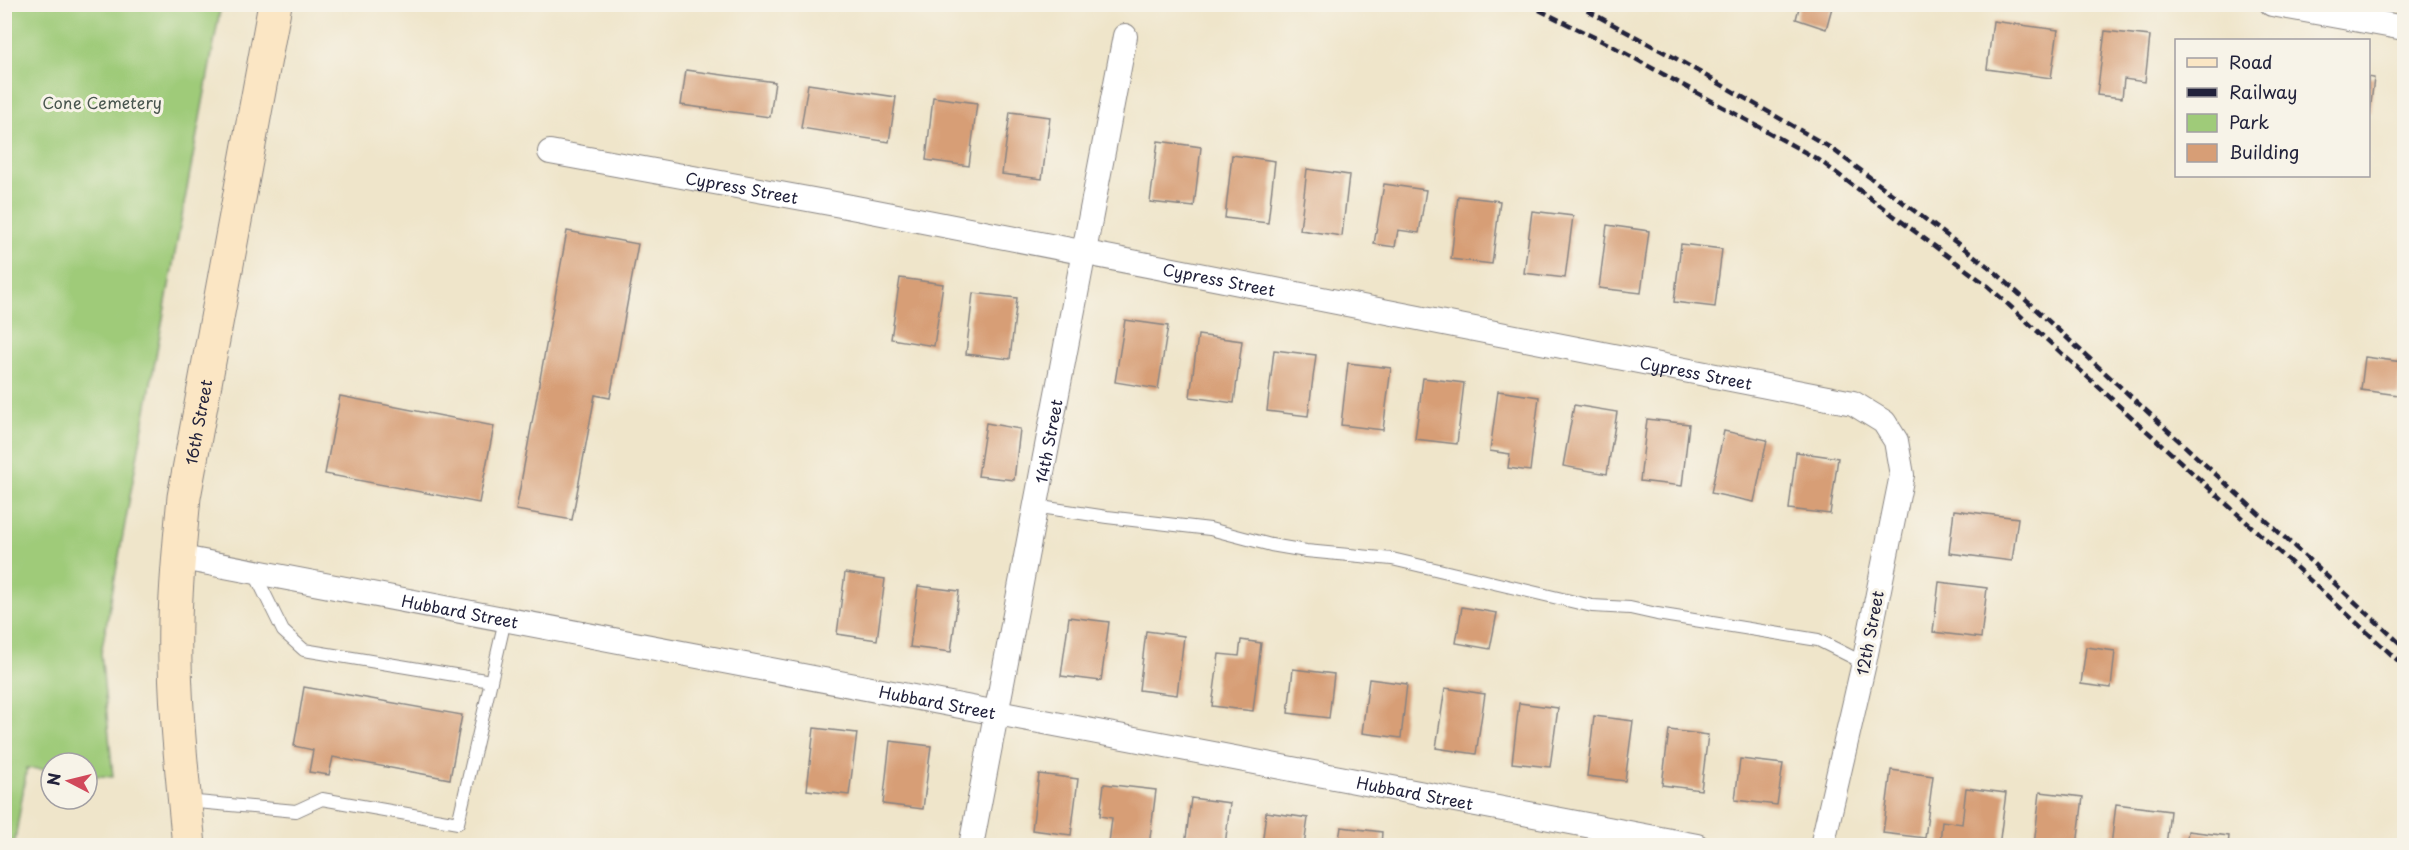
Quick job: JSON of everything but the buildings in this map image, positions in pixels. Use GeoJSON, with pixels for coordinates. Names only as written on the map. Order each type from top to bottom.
{"type":"FeatureCollection","features":[{"type":"Feature","properties":{"kind":"street","name":"16th Street"},"geometry":{"type":"LineString","coordinates":[[189,846],[175,623],[177,557],[184,497],[275,4]]}},
{"type":"Feature","properties":{"kind":"street"},"geometry":{"type":"LineString","coordinates":[[2272,4],[2404,28]]}},
{"type":"Feature","properties":{"kind":"street","name":"14th Street"},"geometry":{"type":"LineString","coordinates":[[971,846],[1082,252],[1125,36]]}},
{"type":"Feature","properties":{"kind":"street","name":"Cypress Street"},"geometry":{"type":"LineString","coordinates":[[550,152],[846,206],[1853,403],[1884,422]]}},
{"type":"Feature","properties":{"kind":"street","name":"12th Street"},"geometry":{"type":"LineString","coordinates":[[1822,846],[1864,663],[1902,475],[1896,441],[1884,422]]}},
{"type":"Feature","properties":{"kind":"street","name":"Hubbard Street"},"geometry":{"type":"LineString","coordinates":[[177,557],[1697,846]]}},
{"type":"Feature","properties":{"kind":"lane"},"geometry":{"type":"LineString","coordinates":[[1034,506],[1107,518],[1210,529],[1271,545],[1306,551],[1392,559],[1592,606],[1630,608],[1657,615],[1818,640],[1864,663]]}},
{"type":"Feature","properties":{"kind":"lane"},"geometry":{"type":"LineString","coordinates":[[254,572],[283,631],[304,650],[491,681]]}},
{"type":"Feature","properties":{"kind":"lane"},"geometry":{"type":"LineString","coordinates":[[185,801],[296,811],[322,799],[458,823],[505,620]]}},
{"type":"Feature","properties":{"kind":"green space","name":"Cone Cemetery"},"geometry":{"type":"Polygon","coordinates":[[[5,4],[221,5],[101,653],[113,777],[99,776],[99,751],[39,751],[39,769],[27,768],[14,846],[4,845],[5,4]]]}},
{"type":"Feature","properties":{"kind":"railway"},"geometry":{"type":"LineString","coordinates":[[1527,4],[1612,46],[1819,160],[1988,286],[2404,666]]}},
{"type":"Feature","properties":{"kind":"railway"},"geometry":{"type":"LineString","coordinates":[[1575,4],[1675,58],[1831,148],[1994,271],[2404,647]]}}]}
